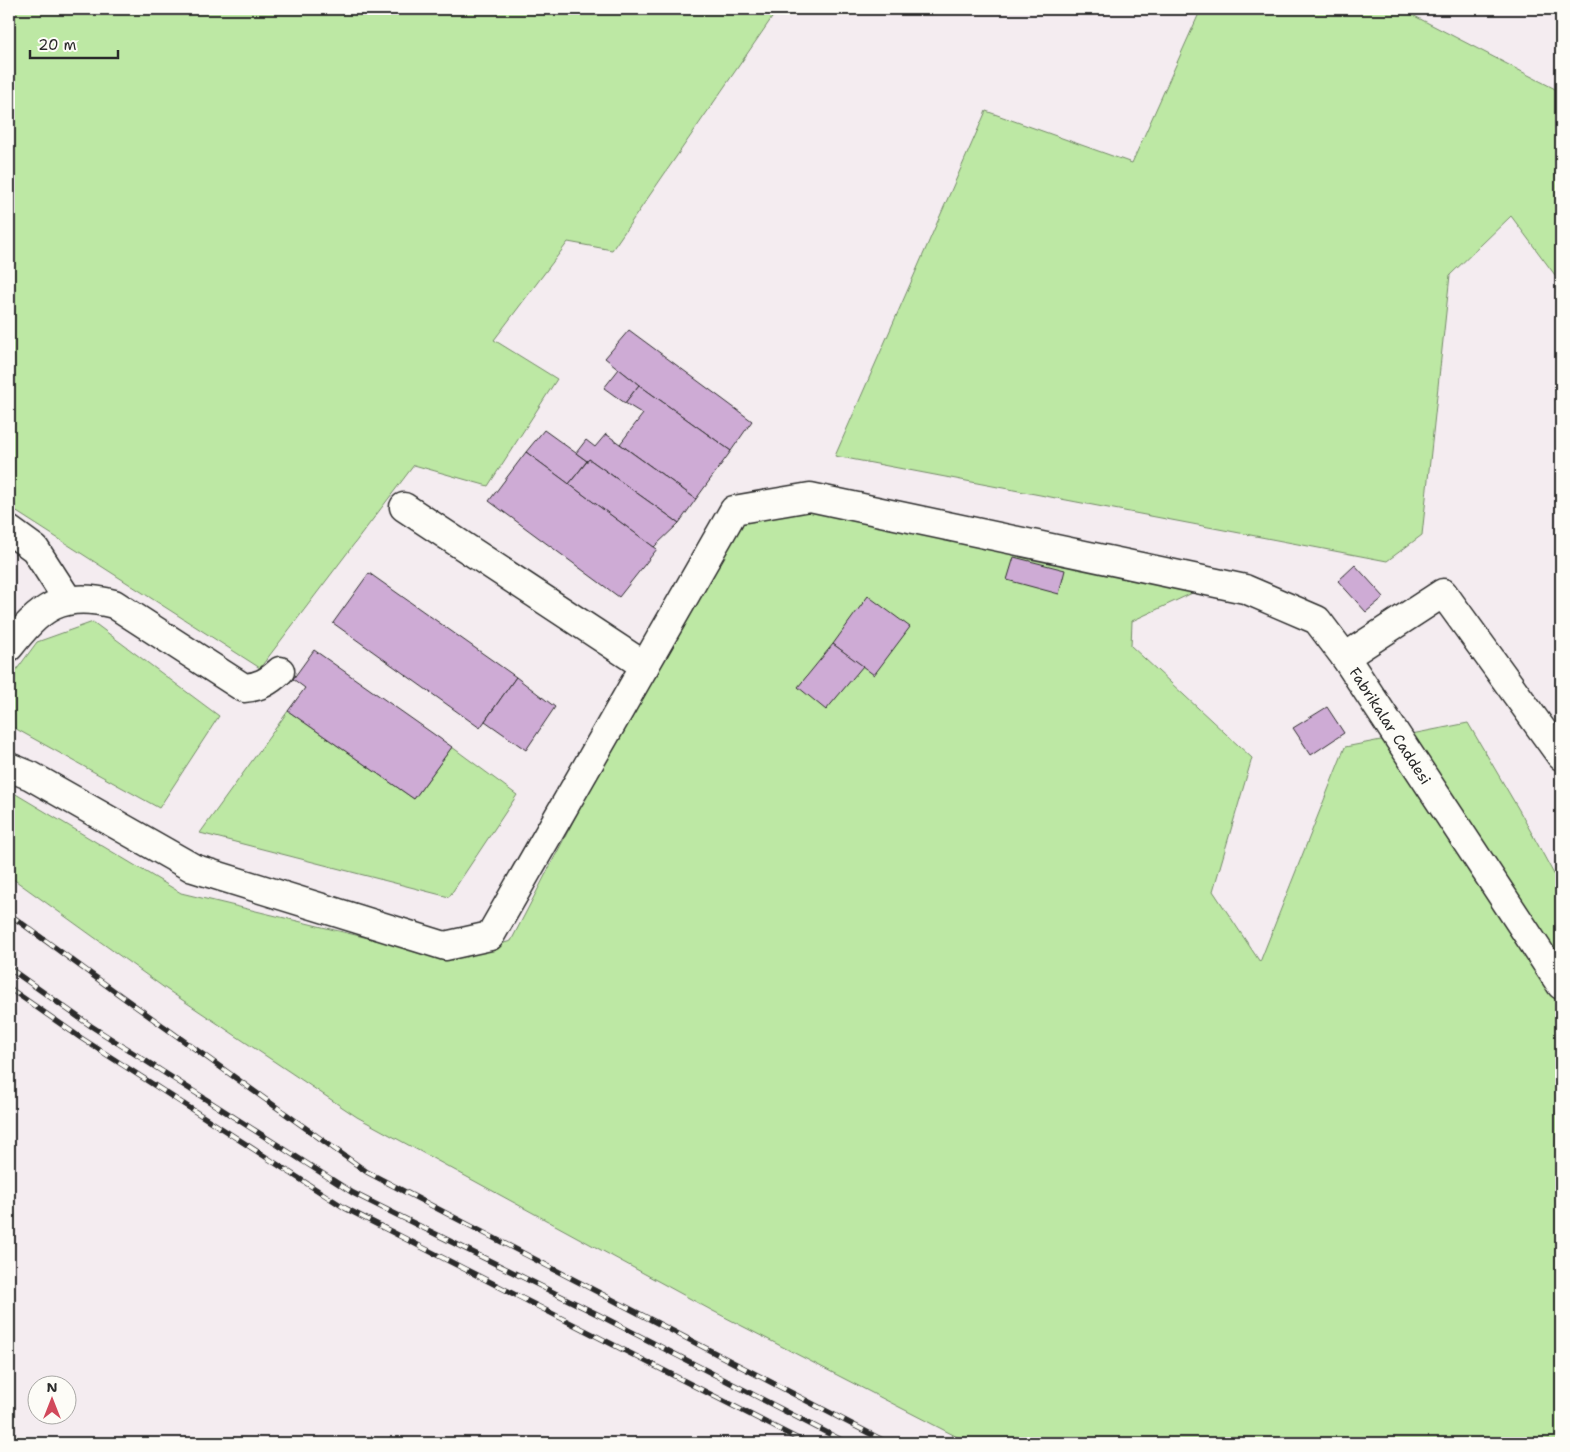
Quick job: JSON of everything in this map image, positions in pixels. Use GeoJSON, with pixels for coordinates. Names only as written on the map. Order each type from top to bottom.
{"type":"FeatureCollection","features":[{"type":"Feature","properties":{"kind":"street"},"geometry":{"type":"LineString","coordinates":[[9,767],[31,776],[193,868],[445,946],[490,936],[734,510],[810,497],[1245,589],[1317,620],[1345,658]]}},
{"type":"Feature","properties":{"kind":"street"},"geometry":{"type":"LineString","coordinates":[[404,507],[645,666]]}},
{"type":"Feature","properties":{"kind":"street"},"geometry":{"type":"LineString","coordinates":[[9,530],[35,549],[68,600]]}},
{"type":"Feature","properties":{"kind":"street","name":"Fabrikalar Caddesi"},"geometry":{"type":"LineString","coordinates":[[1561,756],[1443,593],[1345,658],[1561,985]]}},
{"type":"Feature","properties":{"kind":"street"},"geometry":{"type":"LineString","coordinates":[[9,647],[30,621],[41,612],[68,600],[99,600],[114,604],[244,688],[261,685],[280,671]]}},
{"type":"Feature","properties":{"kind":"green space"},"geometry":{"type":"Polygon","coordinates":[[[9,9],[778,9],[612,250],[568,242],[494,340],[557,379],[488,486],[414,465],[260,668],[9,507],[9,9]]]}},
{"type":"Feature","properties":{"kind":"green space"},"geometry":{"type":"Polygon","coordinates":[[[1201,9],[1401,9],[1561,92],[1561,283],[1511,216],[1450,275],[1422,535],[1387,561],[835,456],[986,111],[1132,163],[1201,9]]]}},
{"type":"Feature","properties":{"kind":"green space"},"geometry":{"type":"Polygon","coordinates":[[[816,509],[1201,589],[1132,621],[1131,646],[1252,758],[1213,891],[1260,962],[1345,747],[1468,723],[1561,887],[1561,1443],[969,1443],[711,1310],[357,1117],[166,989],[9,876],[9,790],[181,893],[451,958],[511,941],[647,679],[740,524],[816,509]]]}},
{"type":"Feature","properties":{"kind":"green space"},"geometry":{"type":"Polygon","coordinates":[[[93,622],[219,716],[159,808],[9,725],[9,680],[37,642],[93,622]]]}},
{"type":"Feature","properties":{"kind":"green space"},"geometry":{"type":"Polygon","coordinates":[[[288,711],[414,799],[452,747],[517,795],[449,897],[200,833],[288,711]]]}},
{"type":"Feature","properties":{"kind":"building"},"geometry":{"type":"Polygon","coordinates":[[[629,330],[752,421],[731,451],[639,385],[605,358],[629,330]]]}},
{"type":"Feature","properties":{"kind":"building"},"geometry":{"type":"Polygon","coordinates":[[[619,369],[639,385],[625,403],[604,388],[619,369]]]}},
{"type":"Feature","properties":{"kind":"building"},"geometry":{"type":"Polygon","coordinates":[[[639,385],[731,451],[696,499],[620,444],[643,414],[625,403],[639,385]]]}},
{"type":"Feature","properties":{"kind":"building"},"geometry":{"type":"Polygon","coordinates":[[[544,430],[587,461],[569,484],[526,452],[544,430]]]}},
{"type":"Feature","properties":{"kind":"building"},"geometry":{"type":"Polygon","coordinates":[[[606,434],[696,499],[679,523],[589,459],[587,461],[576,453],[586,440],[595,447],[606,434]]]}},
{"type":"Feature","properties":{"kind":"building"},"geometry":{"type":"Polygon","coordinates":[[[526,452],[657,549],[619,597],[489,501],[526,452]]]}},
{"type":"Feature","properties":{"kind":"building"},"geometry":{"type":"Polygon","coordinates":[[[589,459],[679,523],[654,547],[569,484],[589,459]]]}},
{"type":"Feature","properties":{"kind":"building"},"geometry":{"type":"Polygon","coordinates":[[[1014,557],[1065,570],[1059,594],[1007,580],[1014,557]]]}},
{"type":"Feature","properties":{"kind":"building"},"geometry":{"type":"Polygon","coordinates":[[[1355,565],[1384,597],[1366,612],[1338,581],[1355,565]]]}},
{"type":"Feature","properties":{"kind":"building"},"geometry":{"type":"Polygon","coordinates":[[[369,573],[516,677],[480,728],[333,623],[369,573]]]}},
{"type":"Feature","properties":{"kind":"building"},"geometry":{"type":"Polygon","coordinates":[[[868,596],[910,627],[874,675],[833,644],[868,596]]]}},
{"type":"Feature","properties":{"kind":"building"},"geometry":{"type":"Polygon","coordinates":[[[833,644],[863,666],[826,710],[798,687],[833,644]]]}},
{"type":"Feature","properties":{"kind":"building"},"geometry":{"type":"Polygon","coordinates":[[[314,650],[452,747],[414,799],[288,711],[305,688],[293,679],[314,650]]]}},
{"type":"Feature","properties":{"kind":"building"},"geometry":{"type":"Polygon","coordinates":[[[516,677],[555,707],[526,750],[485,721],[516,677]]]}},
{"type":"Feature","properties":{"kind":"building"},"geometry":{"type":"Polygon","coordinates":[[[1327,707],[1344,733],[1311,755],[1293,728],[1327,707]]]}},
{"type":"Feature","properties":{"kind":"railway"},"geometry":{"type":"LineString","coordinates":[[9,914],[367,1172],[888,1443]]}},
{"type":"Feature","properties":{"kind":"railway"},"geometry":{"type":"LineString","coordinates":[[9,968],[91,1026],[353,1193],[597,1314],[847,1443]]}},
{"type":"Feature","properties":{"kind":"railway"},"geometry":{"type":"LineString","coordinates":[[9,988],[81,1038],[345,1208],[806,1443]]}}]}
